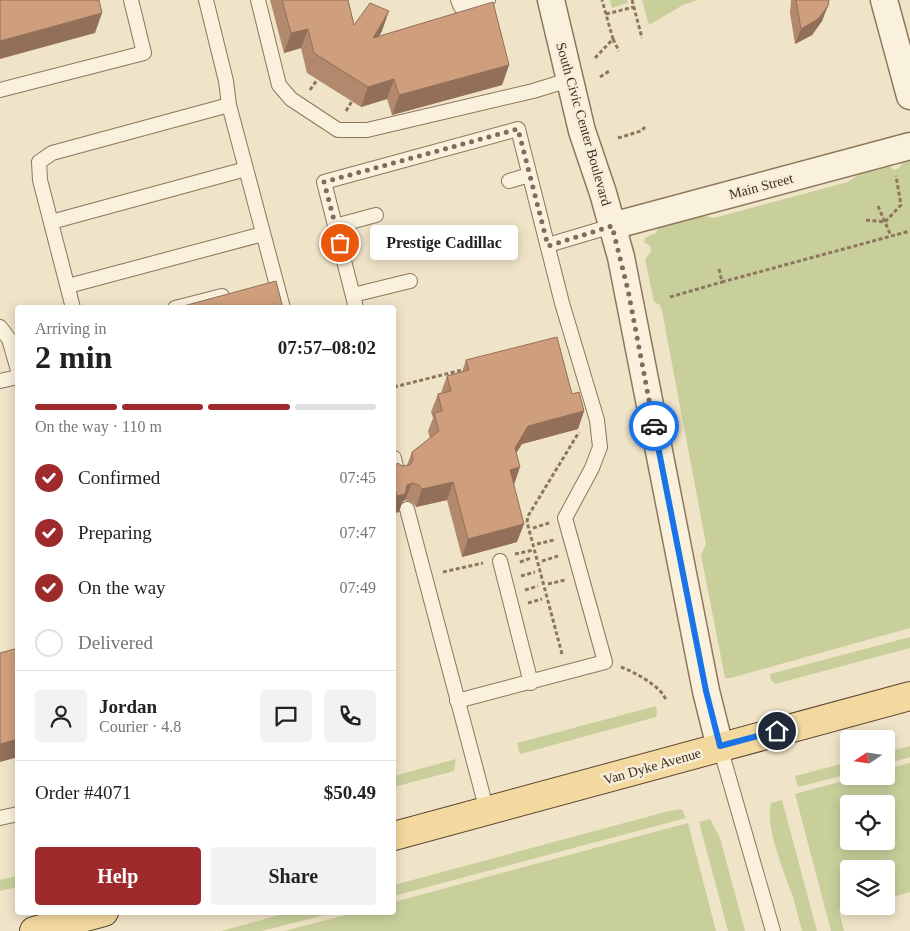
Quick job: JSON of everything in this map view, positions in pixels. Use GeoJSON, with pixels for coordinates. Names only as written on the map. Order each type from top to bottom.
{"type":"FeatureCollection","features":[{"type":"Feature","properties":{"kind":"main road","name":"Van Dyke Avenue"},"geometry":{"type":"LineString","coordinates":[[396,835],[910,696]]}},
{"type":"Feature","properties":{"kind":"main road"},"geometry":{"type":"LineString","coordinates":[[34,931],[93,915]]}},
{"type":"Feature","properties":{"kind":"street","name":"South Civic Center Boulevard"},"geometry":{"type":"LineString","coordinates":[[551,0],[582,131],[612,226],[628,290],[706,691],[720,746]]}},
{"type":"Feature","properties":{"kind":"street"},"geometry":{"type":"LineString","coordinates":[[884,0],[910,96]]}},
{"type":"Feature","properties":{"kind":"street","name":"Main Street"},"geometry":{"type":"LineString","coordinates":[[612,226],[910,146]]}},
{"type":"Feature","properties":{"kind":"lane"},"geometry":{"type":"LineString","coordinates":[[0,90],[144,53],[132,0]]}},
{"type":"Feature","properties":{"kind":"lane"},"geometry":{"type":"LineString","coordinates":[[206,0],[226,81],[229,105],[263,234],[271,283],[282,305]]}},
{"type":"Feature","properties":{"kind":"lane"},"geometry":{"type":"LineString","coordinates":[[258,0],[279,84],[292,99],[338,130],[367,130],[532,91],[569,80]]}},
{"type":"Feature","properties":{"kind":"lane"},"geometry":{"type":"LineString","coordinates":[[458,0],[461,7],[488,0]]}},
{"type":"Feature","properties":{"kind":"lane"},"geometry":{"type":"LineString","coordinates":[[72,305],[40,180],[39,162],[52,153],[229,105]]}},
{"type":"Feature","properties":{"kind":"lane"},"geometry":{"type":"LineString","coordinates":[[410,281],[355,301],[324,182],[518,129],[562,303],[597,420],[600,447],[592,468],[565,518],[605,662],[457,701]]}},
{"type":"Feature","properties":{"kind":"lane"},"geometry":{"type":"LineString","coordinates":[[51,222],[246,168]]}},
{"type":"Feature","properties":{"kind":"lane"},"geometry":{"type":"LineString","coordinates":[[508,181],[530,176]]}},
{"type":"Feature","properties":{"kind":"lane"},"geometry":{"type":"LineString","coordinates":[[335,226],[376,215]]}},
{"type":"Feature","properties":{"kind":"lane"},"geometry":{"type":"LineString","coordinates":[[548,246],[612,226]]}},
{"type":"Feature","properties":{"kind":"lane"},"geometry":{"type":"LineString","coordinates":[[68,286],[263,234]]}},
{"type":"Feature","properties":{"kind":"lane"},"geometry":{"type":"LineString","coordinates":[[186,305],[239,291]]}},
{"type":"Feature","properties":{"kind":"lane"},"geometry":{"type":"LineString","coordinates":[[0,327],[9,339],[15,360]]}},
{"type":"Feature","properties":{"kind":"lane"},"geometry":{"type":"LineString","coordinates":[[0,382],[15,378]]}},
{"type":"Feature","properties":{"kind":"lane"},"geometry":{"type":"LineString","coordinates":[[396,467],[398,476]]}},
{"type":"Feature","properties":{"kind":"lane"},"geometry":{"type":"LineString","coordinates":[[407,509],[487,811]]}},
{"type":"Feature","properties":{"kind":"lane"},"geometry":{"type":"LineString","coordinates":[[506,562],[531,683]]}},
{"type":"Feature","properties":{"kind":"lane"},"geometry":{"type":"LineString","coordinates":[[720,746],[773,931]]}},
{"type":"Feature","properties":{"kind":"lane"},"geometry":{"type":"LineString","coordinates":[[0,818],[15,815]]}},
{"type":"Feature","properties":{"kind":"path"},"geometry":{"type":"LineString","coordinates":[[602,0],[613,39],[619,52]]}},
{"type":"Feature","properties":{"kind":"path"},"geometry":{"type":"LineString","coordinates":[[632,0],[642,38]]}},
{"type":"Feature","properties":{"kind":"path"},"geometry":{"type":"LineString","coordinates":[[606,14],[634,7]]}},
{"type":"Feature","properties":{"kind":"path"},"geometry":{"type":"LineString","coordinates":[[595,58],[613,39]]}},
{"type":"Feature","properties":{"kind":"path"},"geometry":{"type":"LineString","coordinates":[[600,78],[611,70]]}},
{"type":"Feature","properties":{"kind":"path"},"geometry":{"type":"LineString","coordinates":[[618,138],[641,131],[645,127]]}},
{"type":"Feature","properties":{"kind":"path"},"geometry":{"type":"LineString","coordinates":[[885,222],[901,205],[895,168]]}},
{"type":"Feature","properties":{"kind":"path"},"geometry":{"type":"LineString","coordinates":[[878,206],[891,236]]}},
{"type":"Feature","properties":{"kind":"path"},"geometry":{"type":"LineString","coordinates":[[866,220],[885,222]]}},
{"type":"Feature","properties":{"kind":"path"},"geometry":{"type":"LineString","coordinates":[[670,297],[910,231]]}},
{"type":"Feature","properties":{"kind":"path"},"geometry":{"type":"LineString","coordinates":[[720,269],[722,282]]}},
{"type":"Feature","properties":{"kind":"path"},"geometry":{"type":"LineString","coordinates":[[396,386],[473,367]]}},
{"type":"Feature","properties":{"kind":"path"},"geometry":{"type":"LineString","coordinates":[[564,661],[526,522],[580,430]]}},
{"type":"Feature","properties":{"kind":"path"},"geometry":{"type":"LineString","coordinates":[[533,528],[551,523]]}},
{"type":"Feature","properties":{"kind":"path"},"geometry":{"type":"LineString","coordinates":[[537,544],[556,539]]}},
{"type":"Feature","properties":{"kind":"path"},"geometry":{"type":"LineString","coordinates":[[542,560],[560,556]]}},
{"type":"Feature","properties":{"kind":"path"},"geometry":{"type":"LineString","coordinates":[[506,562],[531,558]]}},
{"type":"Feature","properties":{"kind":"path"},"geometry":{"type":"LineString","coordinates":[[424,577],[470,566]]}},
{"type":"Feature","properties":{"kind":"path"},"geometry":{"type":"LineString","coordinates":[[517,577],[535,572]]}},
{"type":"Feature","properties":{"kind":"path"},"geometry":{"type":"LineString","coordinates":[[548,584],[567,579]]}},
{"type":"Feature","properties":{"kind":"path"},"geometry":{"type":"LineString","coordinates":[[521,591],[538,586]]}},
{"type":"Feature","properties":{"kind":"path"},"geometry":{"type":"LineString","coordinates":[[524,604],[542,599]]}},
{"type":"Feature","properties":{"kind":"path"},"geometry":{"type":"LineString","coordinates":[[629,670],[645,679],[664,695],[666,700]]}},
{"type":"Feature","properties":{"kind":"green space"},"geometry":{"type":"Polygon","coordinates":[[[610,0],[627,0],[628,3],[612,8],[610,0]]]}},
{"type":"Feature","properties":{"kind":"green space"},"geometry":{"type":"Polygon","coordinates":[[[642,0],[698,0],[683,5],[649,25],[642,0]]]}},
{"type":"Feature","properties":{"kind":"green space"},"geometry":{"type":"Polygon","coordinates":[[[910,160],[910,628],[731,678],[725,678],[701,555],[706,544],[662,311],[660,305],[654,302],[645,259],[651,252],[650,246],[644,242],[645,238],[656,233],[658,226],[700,215],[714,218],[848,182],[864,171],[888,165],[894,170],[899,168],[903,162],[910,160]]]}},
{"type":"Feature","properties":{"kind":"green space"},"geometry":{"type":"Polygon","coordinates":[[[910,637],[910,648],[775,684],[771,680],[770,674],[910,637]]]}},
{"type":"Feature","properties":{"kind":"green space"},"geometry":{"type":"Polygon","coordinates":[[[656,706],[656,717],[520,754],[517,743],[656,706]]]}},
{"type":"Feature","properties":{"kind":"green space"},"geometry":{"type":"Polygon","coordinates":[[[910,746],[910,757],[895,761],[895,750],[910,746]]]}},
{"type":"Feature","properties":{"kind":"green space"},"geometry":{"type":"Polygon","coordinates":[[[456,759],[454,771],[396,786],[396,775],[456,759]]]}},
{"type":"Feature","properties":{"kind":"green space"},"geometry":{"type":"Polygon","coordinates":[[[910,763],[910,892],[895,896],[895,860],[840,860],[839,911],[844,931],[831,931],[795,794],[840,782],[840,785],[895,785],[895,767],[910,763]]]}},
{"type":"Feature","properties":{"kind":"green space"},"geometry":{"type":"Polygon","coordinates":[[[840,764],[840,776],[798,787],[795,776],[840,764]]]}},
{"type":"Feature","properties":{"kind":"green space"},"geometry":{"type":"Polygon","coordinates":[[[782,800],[817,931],[802,931],[773,836],[770,824],[771,803],[782,800]]]}},
{"type":"Feature","properties":{"kind":"green space"},"geometry":{"type":"Polygon","coordinates":[[[682,809],[686,818],[396,895],[396,884],[682,809]]]}},
{"type":"Feature","properties":{"kind":"green space"},"geometry":{"type":"Polygon","coordinates":[[[710,819],[720,838],[745,931],[728,931],[699,822],[710,819]]]}},
{"type":"Feature","properties":{"kind":"green space"},"geometry":{"type":"Polygon","coordinates":[[[688,823],[716,931],[284,931],[345,915],[396,915],[396,901],[688,823]]]}},
{"type":"Feature","properties":{"kind":"green space"},"geometry":{"type":"Polygon","coordinates":[[[15,876],[15,887],[0,891],[0,880],[15,876]]]}},
{"type":"Feature","properties":{"kind":"green space"},"geometry":{"type":"Polygon","coordinates":[[[279,915],[324,915],[262,931],[221,931],[279,915]]]}},
{"type":"Feature","properties":{"kind":"building"},"geometry":{"type":"Polygon","coordinates":[[[0,0],[99,0],[102,13],[0,41],[0,0]]]}},
{"type":"Feature","properties":{"kind":"building"},"geometry":{"type":"Polygon","coordinates":[[[282,0],[348,0],[354,25],[370,3],[389,11],[373,38],[493,2],[509,65],[399,95],[394,79],[368,87],[314,53],[308,29],[291,33],[282,0]]]}},
{"type":"Feature","properties":{"kind":"building"},"geometry":{"type":"Polygon","coordinates":[[[796,0],[829,0],[828,6],[818,19],[801,29],[796,0]]]}},
{"type":"Feature","properties":{"kind":"building"},"geometry":{"type":"Polygon","coordinates":[[[276,281],[282,305],[187,305],[276,281]]]}},
{"type":"Feature","properties":{"kind":"building"},"geometry":{"type":"Polygon","coordinates":[[[557,337],[572,394],[579,392],[584,411],[528,426],[515,448],[520,467],[510,470],[524,524],[468,539],[453,482],[422,489],[419,485],[412,483],[407,485],[405,494],[397,496],[396,492],[396,464],[398,463],[402,466],[410,465],[413,460],[412,452],[439,431],[434,413],[442,411],[438,394],[451,391],[447,376],[469,370],[466,360],[557,337]]]}},
{"type":"Feature","properties":{"kind":"building"},"geometry":{"type":"Polygon","coordinates":[[[15,649],[15,740],[0,744],[0,653],[15,649]]]}},
{"type":"Feature","properties":{"kind":"way so far"},"geometry":{"type":"LineString","coordinates":[[340,243],[324,182],[518,129],[548,246],[612,226],[628,290],[654,426]]}},
{"type":"Feature","properties":{"kind":"place","name":"Prestige Cadillac"},"geometry":{"type":"Point","coordinates":[340,243]}},
{"type":"Feature","properties":{"kind":"route"},"geometry":{"type":"LineString","coordinates":[[654,426],[706,691],[720,746],[777,731]]}}]}
